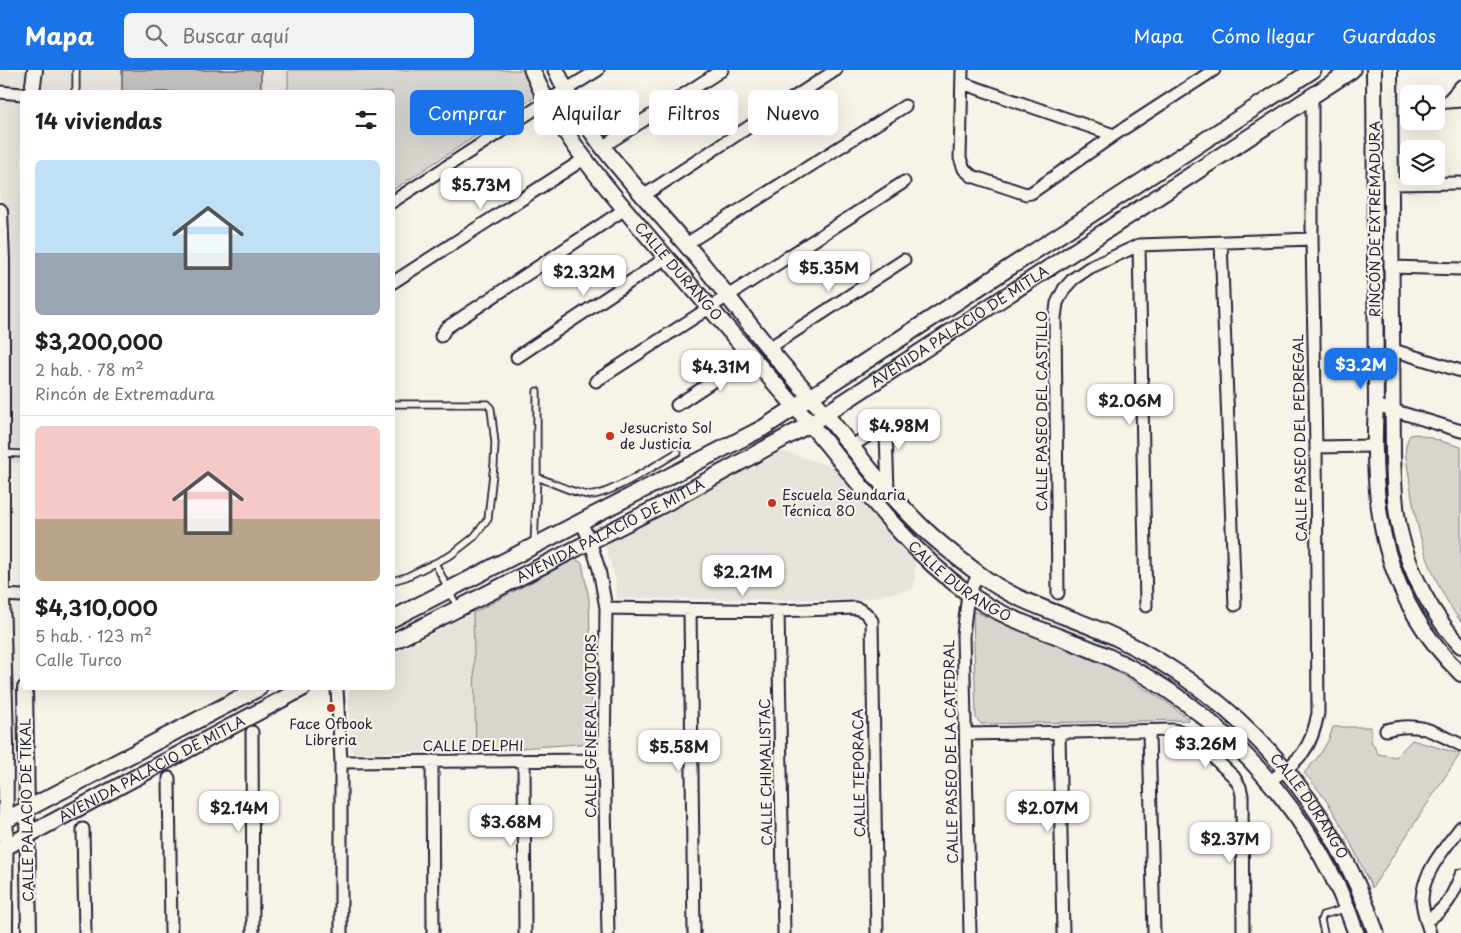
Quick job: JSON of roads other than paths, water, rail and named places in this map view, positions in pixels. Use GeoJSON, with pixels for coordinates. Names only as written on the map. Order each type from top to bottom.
{"type":"FeatureCollection","features":[{"type":"Feature","properties":{"kind":"main road","name":"CALLE DURANGO"},"geometry":{"type":"LineString","coordinates":[[532,70],[541,90]]}},
{"type":"Feature","properties":{"kind":"main road","name":"CALLE DURANGO"},"geometry":{"type":"LineString","coordinates":[[556,70],[565,90]]}},
{"type":"Feature","properties":{"kind":"main road","name":"AVENIDA PALACIO DE MITLA"},"geometry":{"type":"LineString","coordinates":[[395,617],[736,443],[795,408],[1313,70]]}},
{"type":"Feature","properties":{"kind":"main road","name":"AVENIDA PALACIO DE MITLA"},"geometry":{"type":"LineString","coordinates":[[395,640],[670,501],[810,424],[824,413],[1352,70]]}},
{"type":"Feature","properties":{"kind":"main road","name":"CALLE DURANGO"},"geometry":{"type":"LineString","coordinates":[[568,135],[584,160],[666,258],[752,356],[866,492],[908,540],[938,570],[968,594],[1006,614],[1046,632],[1094,650],[1136,670],[1179,698],[1220,730],[1270,781],[1316,846],[1348,908],[1356,933]]}},
{"type":"Feature","properties":{"kind":"main road","name":"CALLE DURANGO"},"geometry":{"type":"LineString","coordinates":[[594,135],[602,147],[686,244],[769,348],[888,490],[918,523],[947,550],[997,588],[1023,601],[1113,636],[1166,665],[1206,692],[1267,746],[1311,804],[1336,843],[1358,882],[1376,933]]}},
{"type":"Feature","properties":{"kind":"main road","name":"AVENIDA PALACIO DE MITLA"},"geometry":{"type":"LineString","coordinates":[[3,822],[255,690]]}},
{"type":"Feature","properties":{"kind":"main road","name":"AVENIDA PALACIO DE MITLA"},"geometry":{"type":"LineString","coordinates":[[2,849],[299,690]]}},
{"type":"Feature","properties":{"kind":"street"},"geometry":{"type":"LineString","coordinates":[[32,90],[35,70]]}},
{"type":"Feature","properties":{"kind":"street"},"geometry":{"type":"LineString","coordinates":[[567,90],[598,70]]}},
{"type":"Feature","properties":{"kind":"street"},"geometry":{"type":"LineString","coordinates":[[602,147],[722,70]]}},
{"type":"Feature","properties":{"kind":"street"},"geometry":{"type":"LineString","coordinates":[[643,196],[836,70]]}},
{"type":"Feature","properties":{"kind":"street"},"geometry":{"type":"LineString","coordinates":[[962,70],[960,158],[964,169],[972,176],[1026,194],[1031,193],[1114,135],[1210,72]]}},
{"type":"Feature","properties":{"kind":"street"},"geometry":{"type":"LineString","coordinates":[[1195,70],[1210,72]]}},
{"type":"Feature","properties":{"kind":"street","name":"RINCÓN DE EXTREMADURA"},"geometry":{"type":"LineString","coordinates":[[1374,70],[1376,405],[1374,446],[1377,504],[1383,538],[1397,579],[1414,614],[1435,645],[1461,674]]}},
{"type":"Feature","properties":{"kind":"street","name":"RINCÓN DE EXTREMADURA"},"geometry":{"type":"LineString","coordinates":[[1390,70],[1393,454],[1400,531],[1412,570],[1426,599],[1461,646]]}},
{"type":"Feature","properties":{"kind":"street"},"geometry":{"type":"LineString","coordinates":[[962,83],[1114,135]]}},
{"type":"Feature","properties":{"kind":"street"},"geometry":{"type":"LineString","coordinates":[[1445,99],[1461,86]]}},
{"type":"Feature","properties":{"kind":"street"},"geometry":{"type":"LineString","coordinates":[[0,92],[20,94]]}},
{"type":"Feature","properties":{"kind":"street","name":"CALLE PASEO DEL PEDREGAL"},"geometry":{"type":"LineString","coordinates":[[1270,781],[1286,770],[1307,749],[1314,732],[1318,713],[1312,95]]}},
{"type":"Feature","properties":{"kind":"street"},"geometry":{"type":"LineString","coordinates":[[1445,102],[1461,101]]}},
{"type":"Feature","properties":{"kind":"street"},"geometry":{"type":"LineString","coordinates":[[686,244],[905,106]]}},
{"type":"Feature","properties":{"kind":"street"},"geometry":{"type":"LineString","coordinates":[[395,200],[534,110]]}},
{"type":"Feature","properties":{"kind":"street"},"geometry":{"type":"LineString","coordinates":[[395,281],[584,160]]}},
{"type":"Feature","properties":{"kind":"street"},"geometry":{"type":"LineString","coordinates":[[596,381],[904,182]]}},
{"type":"Feature","properties":{"kind":"street"},"geometry":{"type":"LineString","coordinates":[[1390,184],[1461,184]]}},
{"type":"Feature","properties":{"kind":"street"},"geometry":{"type":"LineString","coordinates":[[440,336],[446,328],[625,209]]}},
{"type":"Feature","properties":{"kind":"street","name":"CALLE PALACIO DE TIKAL"},"geometry":{"type":"LineString","coordinates":[[0,211],[2,849],[5,933]]}},
{"type":"Feature","properties":{"kind":"street","name":"CALLE PASEO DEL CASTILLO"},"geometry":{"type":"LineString","coordinates":[[1058,593],[1055,328],[1057,303],[1064,289],[1072,280],[1089,268],[1139,245],[1312,239]]}},
{"type":"Feature","properties":{"kind":"street"},"geometry":{"type":"LineString","coordinates":[[1221,242],[1234,605]]}},
{"type":"Feature","properties":{"kind":"street"},"geometry":{"type":"LineString","coordinates":[[1139,245],[1146,606]]}},
{"type":"Feature","properties":{"kind":"street"},"geometry":{"type":"LineString","coordinates":[[517,357],[666,258]]}},
{"type":"Feature","properties":{"kind":"street"},"geometry":{"type":"LineString","coordinates":[[769,348],[904,260]]}},
{"type":"Feature","properties":{"kind":"street"},"geometry":{"type":"LineString","coordinates":[[1391,267],[1461,269]]}},
{"type":"Feature","properties":{"kind":"street"},"geometry":{"type":"LineString","coordinates":[[1393,350],[1461,371]]}},
{"type":"Feature","properties":{"kind":"street"},"geometry":{"type":"LineString","coordinates":[[677,405],[752,356]]}},
{"type":"Feature","properties":{"kind":"street"},"geometry":{"type":"LineString","coordinates":[[1376,405],[1461,431]]}},
{"type":"Feature","properties":{"kind":"street"},"geometry":{"type":"LineString","coordinates":[[851,446],[879,428],[883,428],[886,434],[888,490]]}},
{"type":"Feature","properties":{"kind":"street"},"geometry":{"type":"LineString","coordinates":[[1316,447],[1374,446]]}},
{"type":"Feature","properties":{"kind":"street","name":"CALLE GENERAL MOTORS"},"geometry":{"type":"LineString","coordinates":[[581,522],[590,541],[599,569],[606,608],[604,760],[608,933]]}},
{"type":"Feature","properties":{"kind":"street","name":"CALLE PASEO DE LA CATEDRAL"},"geometry":{"type":"LineString","coordinates":[[970,933],[963,635],[968,594],[979,574]]}},
{"type":"Feature","properties":{"kind":"street"},"geometry":{"type":"LineString","coordinates":[[2,595],[20,596]]}},
{"type":"Feature","properties":{"kind":"street"},"geometry":{"type":"LineString","coordinates":[[606,608],[778,611]]}},
{"type":"Feature","properties":{"kind":"street","name":"CALLE TEPORACA"},"geometry":{"type":"LineString","coordinates":[[778,611],[854,608],[868,614],[872,621],[877,933]]}},
{"type":"Feature","properties":{"kind":"street"},"geometry":{"type":"LineString","coordinates":[[690,610],[694,933]]}},
{"type":"Feature","properties":{"kind":"street","name":"CALLE CHIMALISTAC"},"geometry":{"type":"LineString","coordinates":[[778,611],[784,933]]}},
{"type":"Feature","properties":{"kind":"street","name":"CALLE PALACIO DE TIKAL"},"geometry":{"type":"LineString","coordinates":[[25,690],[29,933]]}},
{"type":"Feature","properties":{"kind":"street"},"geometry":{"type":"LineString","coordinates":[[336,690],[342,762],[341,933]]}},
{"type":"Feature","properties":{"kind":"street"},"geometry":{"type":"LineString","coordinates":[[1386,730],[1412,726],[1438,733],[1461,745]]}},
{"type":"Feature","properties":{"kind":"street"},"geometry":{"type":"LineString","coordinates":[[966,734],[1149,732],[1174,730],[1182,732],[1197,742],[1234,777],[1242,795],[1243,933]]}},
{"type":"Feature","properties":{"kind":"street"},"geometry":{"type":"LineString","coordinates":[[252,732],[252,933]]}},
{"type":"Feature","properties":{"kind":"street"},"geometry":{"type":"LineString","coordinates":[[1059,732],[1063,933]]}},
{"type":"Feature","properties":{"kind":"street"},"geometry":{"type":"LineString","coordinates":[[1149,732],[1154,933]]}},
{"type":"Feature","properties":{"kind":"street","name":"CALLE DELPHI"},"geometry":{"type":"LineString","coordinates":[[342,762],[604,760]]}},
{"type":"Feature","properties":{"kind":"street"},"geometry":{"type":"LineString","coordinates":[[432,761],[433,933]]}},
{"type":"Feature","properties":{"kind":"street"},"geometry":{"type":"LineString","coordinates":[[524,761],[525,933]]}},
{"type":"Feature","properties":{"kind":"street"},"geometry":{"type":"LineString","coordinates":[[169,778],[171,933]]}},
{"type":"Feature","properties":{"kind":"street"},"geometry":{"type":"LineString","coordinates":[[1430,933],[1422,898],[1426,883],[1432,867],[1461,827]]}},
{"type":"Feature","properties":{"kind":"street"},"geometry":{"type":"LineString","coordinates":[[83,829],[85,933]]}},
{"type":"Feature","properties":{"kind":"street"},"geometry":{"type":"LineString","coordinates":[[1426,921],[1439,914],[1446,906],[1453,895],[1461,875]]}},
{"type":"Feature","properties":{"kind":"lane"},"geometry":{"type":"LineString","coordinates":[[75,90],[76,70]]}},
{"type":"Feature","properties":{"kind":"lane"},"geometry":{"type":"LineString","coordinates":[[534,546],[537,477],[537,391]]}},
{"type":"Feature","properties":{"kind":"lane"},"geometry":{"type":"LineString","coordinates":[[395,404],[488,404],[491,409],[495,443],[488,519],[474,537],[451,554],[395,580]]}},
{"type":"Feature","properties":{"kind":"lane"},"geometry":{"type":"LineString","coordinates":[[537,477],[588,495],[598,495],[678,452]]}},
{"type":"Feature","properties":{"kind":"lane"},"geometry":{"type":"LineString","coordinates":[[1,453],[20,454]]}},
{"type":"Feature","properties":{"kind":"lane"},"geometry":{"type":"LineString","coordinates":[[629,480],[636,494]]}},
{"type":"Feature","properties":{"kind":"lane"},"geometry":{"type":"LineString","coordinates":[[435,563],[458,608]]}},
{"type":"Feature","properties":{"kind":"lane"},"geometry":{"type":"LineString","coordinates":[[1324,933],[1321,920],[1323,915],[1348,908]]}},
{"type":"Feature","properties":{"kind":"place","name":"Jesucristo Sol de Justicia"},"geometry":{"type":"Point","coordinates":[610,436]}},
{"type":"Feature","properties":{"kind":"place","name":"Escuela Seundaria Técnica 80"},"geometry":{"type":"Point","coordinates":[772,503]}},
{"type":"Feature","properties":{"kind":"place","name":"Face Ofbook Libreria"},"geometry":{"type":"Point","coordinates":[331,708]}}]}
